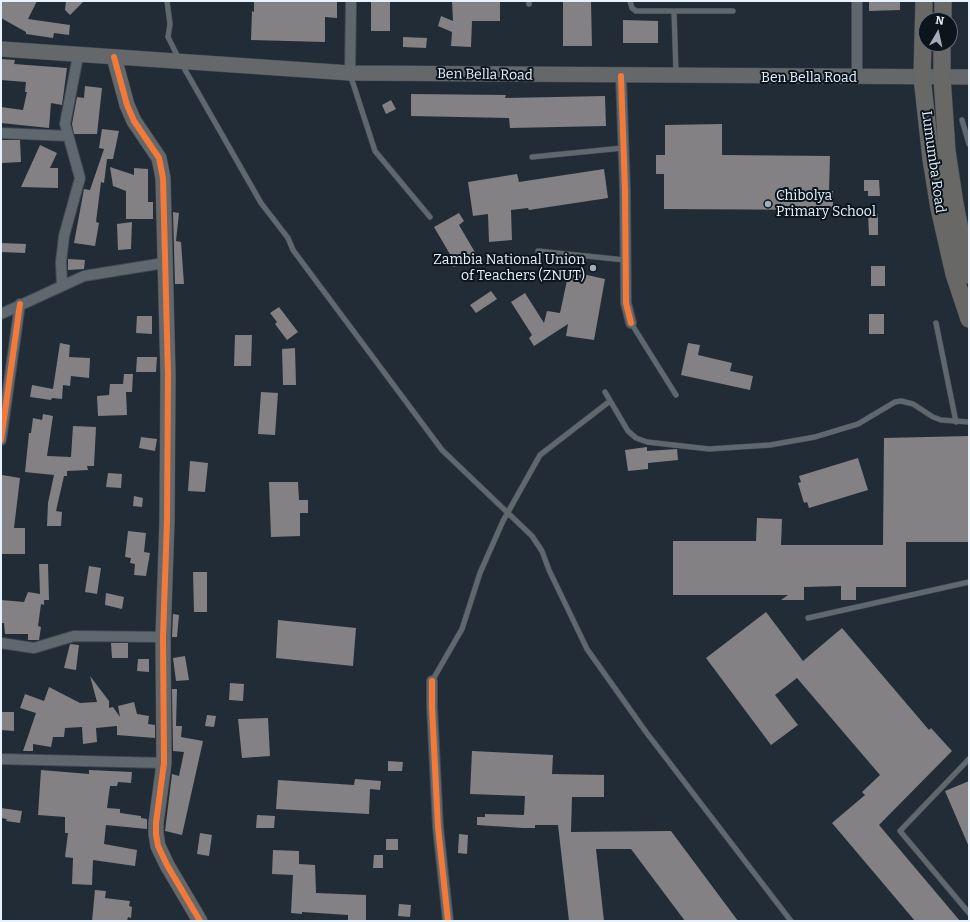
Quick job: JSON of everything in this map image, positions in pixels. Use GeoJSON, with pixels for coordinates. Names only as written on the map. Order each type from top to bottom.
{"type":"FeatureCollection","features":[{"type":"Feature","properties":{"kind":"main road","name":"Lumumba Road"},"geometry":{"type":"LineString","coordinates":[[924,1],[922,77],[939,208],[954,274],[969,319]]}},
{"type":"Feature","properties":{"kind":"main road"},"geometry":{"type":"LineString","coordinates":[[943,1],[943,12]]}},
{"type":"Feature","properties":{"kind":"main road","name":"Ben Bella Road"},"geometry":{"type":"LineString","coordinates":[[1,49],[78,56],[180,61],[350,73],[969,78]]}},
{"type":"Feature","properties":{"kind":"main road","name":"Lumumba Road"},"geometry":{"type":"LineString","coordinates":[[942,52],[942,77],[947,151],[968,270]]}},
{"type":"Feature","properties":{"kind":"main road"},"geometry":{"type":"LineString","coordinates":[[114,57],[127,105],[134,121],[159,158],[163,178],[168,375],[167,521],[163,637],[164,763],[156,823],[158,846],[200,921]]}},
{"type":"Feature","properties":{"kind":"street"},"geometry":{"type":"LineString","coordinates":[[350,73],[351,1]]}},
{"type":"Feature","properties":{"kind":"street"},"geometry":{"type":"LineString","coordinates":[[857,1],[857,78]]}},
{"type":"Feature","properties":{"kind":"street"},"geometry":{"type":"LineString","coordinates":[[62,285],[61,262],[64,236],[80,178],[76,156],[65,124],[78,56]]}},
{"type":"Feature","properties":{"kind":"street"},"geometry":{"type":"LineString","coordinates":[[621,76],[626,303],[631,323]]}},
{"type":"Feature","properties":{"kind":"street"},"geometry":{"type":"LineString","coordinates":[[1,133],[68,136]]}},
{"type":"Feature","properties":{"kind":"street"},"geometry":{"type":"LineString","coordinates":[[1,314],[84,276],[106,271],[164,263]]}},
{"type":"Feature","properties":{"kind":"street"},"geometry":{"type":"LineString","coordinates":[[1,440],[4,398],[20,304]]}},
{"type":"Feature","properties":{"kind":"street"},"geometry":{"type":"LineString","coordinates":[[1,643],[34,648],[74,636],[163,637]]}},
{"type":"Feature","properties":{"kind":"street"},"geometry":{"type":"LineString","coordinates":[[432,681],[438,827],[448,921]]}},
{"type":"Feature","properties":{"kind":"street"},"geometry":{"type":"LineString","coordinates":[[1,759],[164,763]]}},
{"type":"Feature","properties":{"kind":"lane"},"geometry":{"type":"LineString","coordinates":[[167,1],[170,24],[168,37],[180,61],[262,203],[288,238],[293,250],[442,450],[532,536],[542,551],[549,570],[587,649],[646,732],[791,921]]}},
{"type":"Feature","properties":{"kind":"lane"},"geometry":{"type":"LineString","coordinates":[[630,1],[632,8],[636,11],[733,11]]}},
{"type":"Feature","properties":{"kind":"lane"},"geometry":{"type":"LineString","coordinates":[[674,11],[676,76]]}},
{"type":"Feature","properties":{"kind":"lane"},"geometry":{"type":"LineString","coordinates":[[350,73],[375,151],[430,217]]}},
{"type":"Feature","properties":{"kind":"lane"},"geometry":{"type":"LineString","coordinates":[[962,120],[969,144]]}},
{"type":"Feature","properties":{"kind":"lane"},"geometry":{"type":"LineString","coordinates":[[532,157],[623,148]]}},
{"type":"Feature","properties":{"kind":"lane"},"geometry":{"type":"LineString","coordinates":[[538,251],[625,260]]}},
{"type":"Feature","properties":{"kind":"lane"},"geometry":{"type":"LineString","coordinates":[[631,323],[676,394]]}},
{"type":"Feature","properties":{"kind":"lane"},"geometry":{"type":"LineString","coordinates":[[936,324],[956,422]]}},
{"type":"Feature","properties":{"kind":"lane"},"geometry":{"type":"LineString","coordinates":[[605,392],[628,431],[636,438],[647,442],[709,449],[770,445],[814,438],[858,424],[895,402],[901,401],[913,404],[933,417],[956,422],[969,422]]}},
{"type":"Feature","properties":{"kind":"lane"},"geometry":{"type":"LineString","coordinates":[[432,681],[462,629],[480,573],[507,513],[540,455],[610,400]]}},
{"type":"Feature","properties":{"kind":"lane"},"geometry":{"type":"LineString","coordinates":[[808,618],[969,582]]}},
{"type":"Feature","properties":{"kind":"lane"},"geometry":{"type":"LineString","coordinates":[[969,759],[900,831],[969,913]]}},
{"type":"Feature","properties":{"kind":"building"},"geometry":{"type":"Polygon","coordinates":[[[1,1],[37,1],[28,19],[70,25],[69,35],[54,33],[53,38],[26,34],[26,32],[1,18],[1,1]]]}},
{"type":"Feature","properties":{"kind":"building"},"geometry":{"type":"Polygon","coordinates":[[[66,1],[84,1],[70,15],[65,10],[66,1]]]}},
{"type":"Feature","properties":{"kind":"building"},"geometry":{"type":"Polygon","coordinates":[[[254,1],[337,1],[337,18],[325,17],[325,42],[251,40],[252,11],[254,12],[254,1]]]}},
{"type":"Feature","properties":{"kind":"building"},"geometry":{"type":"Polygon","coordinates":[[[371,1],[390,1],[390,31],[371,31],[371,1]]]}},
{"type":"Feature","properties":{"kind":"building"},"geometry":{"type":"Polygon","coordinates":[[[452,1],[500,1],[500,21],[472,21],[471,47],[451,46],[452,32],[438,26],[441,16],[453,21],[452,1]]]}},
{"type":"Feature","properties":{"kind":"building"},"geometry":{"type":"Polygon","coordinates":[[[563,1],[591,1],[592,46],[563,46],[563,1]]]}},
{"type":"Feature","properties":{"kind":"building"},"geometry":{"type":"Polygon","coordinates":[[[869,1],[900,1],[900,10],[869,11],[869,1]]]}},
{"type":"Feature","properties":{"kind":"building"},"geometry":{"type":"Polygon","coordinates":[[[623,20],[658,21],[658,43],[623,43],[623,20]]]}},
{"type":"Feature","properties":{"kind":"building"},"geometry":{"type":"Polygon","coordinates":[[[403,37],[427,38],[426,48],[403,47],[403,37]]]}},
{"type":"Feature","properties":{"kind":"building"},"geometry":{"type":"Polygon","coordinates":[[[1,59],[15,60],[14,64],[67,68],[62,105],[51,103],[49,128],[1,123],[1,107],[23,110],[27,92],[25,92],[26,82],[1,80],[1,59]]]}},
{"type":"Feature","properties":{"kind":"building"},"geometry":{"type":"Polygon","coordinates":[[[85,86],[102,88],[97,134],[74,134],[72,124],[77,97],[84,98],[85,86]]]}},
{"type":"Feature","properties":{"kind":"building"},"geometry":{"type":"Polygon","coordinates":[[[411,94],[506,95],[505,98],[605,96],[606,126],[510,128],[509,118],[411,116],[411,94]]]}},
{"type":"Feature","properties":{"kind":"building"},"geometry":{"type":"Polygon","coordinates":[[[391,100],[396,109],[386,114],[382,105],[391,100]]]}},
{"type":"Feature","properties":{"kind":"building"},"geometry":{"type":"Polygon","coordinates":[[[722,124],[722,155],[830,156],[829,191],[833,191],[833,210],[664,209],[664,174],[656,174],[656,155],[665,155],[665,125],[722,124]]]}},
{"type":"Feature","properties":{"kind":"building"},"geometry":{"type":"Polygon","coordinates":[[[102,129],[119,131],[113,159],[107,159],[104,183],[101,182],[96,222],[99,223],[95,246],[74,243],[84,189],[90,190],[104,149],[99,148],[102,129]]]}},
{"type":"Feature","properties":{"kind":"building"},"geometry":{"type":"Polygon","coordinates":[[[2,140],[20,140],[21,162],[2,163],[2,140]]]}},
{"type":"Feature","properties":{"kind":"building"},"geometry":{"type":"Polygon","coordinates":[[[40,145],[57,153],[50,168],[58,168],[58,188],[21,187],[40,145]]]}},
{"type":"Feature","properties":{"kind":"building"},"geometry":{"type":"Polygon","coordinates":[[[110,167],[134,175],[134,168],[148,169],[148,202],[153,202],[153,219],[126,219],[126,191],[113,186],[110,167]]]}},
{"type":"Feature","properties":{"kind":"building"},"geometry":{"type":"Polygon","coordinates":[[[604,169],[608,198],[529,210],[528,208],[511,210],[512,240],[489,242],[488,214],[473,216],[468,182],[517,174],[519,182],[604,169]]]}},
{"type":"Feature","properties":{"kind":"building"},"geometry":{"type":"Polygon","coordinates":[[[864,180],[879,180],[880,196],[868,196],[868,191],[864,191],[864,180]]]}},
{"type":"Feature","properties":{"kind":"building"},"geometry":{"type":"Polygon","coordinates":[[[173,212],[179,213],[176,241],[181,242],[184,284],[175,284],[173,212]]]}},
{"type":"Feature","properties":{"kind":"building"},"geometry":{"type":"Polygon","coordinates":[[[459,213],[464,221],[459,225],[476,254],[454,267],[448,258],[451,256],[434,227],[459,213]]]}},
{"type":"Feature","properties":{"kind":"building"},"geometry":{"type":"Polygon","coordinates":[[[868,214],[878,214],[878,235],[869,235],[868,214]]]}},
{"type":"Feature","properties":{"kind":"building"},"geometry":{"type":"Polygon","coordinates":[[[132,222],[131,249],[118,250],[117,224],[132,222]]]}},
{"type":"Feature","properties":{"kind":"building"},"geometry":{"type":"Polygon","coordinates":[[[1,243],[26,244],[25,253],[1,252],[1,243]]]}},
{"type":"Feature","properties":{"kind":"building"},"geometry":{"type":"Polygon","coordinates":[[[68,259],[85,260],[84,269],[68,270],[68,259]]]}},
{"type":"Feature","properties":{"kind":"building"},"geometry":{"type":"Polygon","coordinates":[[[871,266],[885,266],[885,286],[871,286],[871,266]]]}},
{"type":"Feature","properties":{"kind":"building"},"geometry":{"type":"Polygon","coordinates":[[[569,271],[605,279],[594,340],[566,336],[568,324],[534,346],[529,338],[532,335],[511,302],[525,293],[544,323],[547,311],[560,313],[569,271]]]}},
{"type":"Feature","properties":{"kind":"building"},"geometry":{"type":"Polygon","coordinates":[[[491,291],[497,299],[476,313],[470,305],[491,291]]]}},
{"type":"Feature","properties":{"kind":"building"},"geometry":{"type":"Polygon","coordinates":[[[279,307],[298,332],[287,340],[275,324],[277,322],[270,313],[279,307]]]}},
{"type":"Feature","properties":{"kind":"building"},"geometry":{"type":"Polygon","coordinates":[[[869,314],[884,314],[884,334],[869,334],[869,314]]]}},
{"type":"Feature","properties":{"kind":"building"},"geometry":{"type":"Polygon","coordinates":[[[137,316],[152,316],[152,334],[136,333],[137,316]]]}},
{"type":"Feature","properties":{"kind":"building"},"geometry":{"type":"Polygon","coordinates":[[[235,335],[252,335],[251,366],[234,366],[235,335]]]}},
{"type":"Feature","properties":{"kind":"building"},"geometry":{"type":"Polygon","coordinates":[[[60,343],[70,345],[69,357],[90,358],[89,378],[71,376],[70,386],[63,385],[62,399],[52,398],[51,400],[30,397],[32,385],[53,389],[60,343]]]}},
{"type":"Feature","properties":{"kind":"building"},"geometry":{"type":"Polygon","coordinates":[[[688,343],[700,345],[698,355],[732,363],[730,371],[753,376],[750,390],[681,375],[688,343]]]}},
{"type":"Feature","properties":{"kind":"building"},"geometry":{"type":"Polygon","coordinates":[[[295,348],[296,385],[283,385],[282,349],[295,348]]]}},
{"type":"Feature","properties":{"kind":"building"},"geometry":{"type":"Polygon","coordinates":[[[137,357],[157,357],[156,372],[136,372],[137,357]]]}},
{"type":"Feature","properties":{"kind":"building"},"geometry":{"type":"Polygon","coordinates":[[[124,374],[133,374],[132,392],[126,392],[127,415],[98,416],[97,396],[109,395],[110,384],[123,384],[124,374]]]}},
{"type":"Feature","properties":{"kind":"building"},"geometry":{"type":"Polygon","coordinates":[[[261,392],[278,393],[275,435],[258,434],[261,392]]]}},
{"type":"Feature","properties":{"kind":"building"},"geometry":{"type":"Polygon","coordinates":[[[43,414],[53,416],[47,456],[71,457],[73,426],[96,427],[94,466],[87,466],[88,470],[67,471],[67,476],[64,476],[56,511],[62,512],[61,526],[47,526],[48,503],[54,475],[25,472],[29,433],[31,433],[33,418],[42,420],[43,414]]]}},
{"type":"Feature","properties":{"kind":"building"},"geometry":{"type":"Polygon","coordinates":[[[969,436],[969,542],[906,542],[906,587],[856,587],[856,600],[841,600],[841,586],[804,587],[804,600],[781,600],[788,595],[673,595],[673,541],[756,541],[757,518],[782,519],[781,545],[883,545],[884,438],[969,436]]]}},
{"type":"Feature","properties":{"kind":"building"},"geometry":{"type":"Polygon","coordinates":[[[141,437],[157,439],[155,451],[139,448],[141,437]]]}},
{"type":"Feature","properties":{"kind":"building"},"geometry":{"type":"Polygon","coordinates":[[[647,447],[647,451],[677,449],[678,460],[648,463],[648,469],[628,471],[625,450],[647,447]]]}},
{"type":"Feature","properties":{"kind":"building"},"geometry":{"type":"Polygon","coordinates":[[[858,458],[868,490],[809,508],[807,502],[804,503],[798,483],[801,482],[799,476],[858,458]]]}},
{"type":"Feature","properties":{"kind":"building"},"geometry":{"type":"Polygon","coordinates":[[[190,461],[208,463],[205,492],[188,491],[190,461]]]}},
{"type":"Feature","properties":{"kind":"building"},"geometry":{"type":"Polygon","coordinates":[[[108,473],[122,474],[121,488],[106,487],[108,473]]]}},
{"type":"Feature","properties":{"kind":"building"},"geometry":{"type":"Polygon","coordinates":[[[2,475],[20,478],[14,528],[25,528],[25,554],[1,554],[2,475]]]}},
{"type":"Feature","properties":{"kind":"building"},"geometry":{"type":"Polygon","coordinates":[[[269,482],[298,482],[299,500],[308,500],[308,513],[300,513],[300,536],[271,537],[269,482]]]}},
{"type":"Feature","properties":{"kind":"building"},"geometry":{"type":"Polygon","coordinates":[[[134,496],[143,498],[142,507],[133,506],[134,496]]]}},
{"type":"Feature","properties":{"kind":"building"},"geometry":{"type":"Polygon","coordinates":[[[128,531],[146,533],[144,552],[150,553],[146,576],[134,575],[135,564],[130,563],[131,558],[125,557],[128,531]]]}},
{"type":"Feature","properties":{"kind":"building"},"geometry":{"type":"Polygon","coordinates":[[[39,564],[48,564],[49,600],[44,600],[44,605],[41,604],[38,626],[41,627],[39,640],[28,640],[28,634],[5,634],[4,623],[1,623],[1,600],[24,602],[28,592],[40,594],[39,564]]]}},
{"type":"Feature","properties":{"kind":"building"},"geometry":{"type":"Polygon","coordinates":[[[89,566],[101,568],[97,594],[85,592],[89,566]]]}},
{"type":"Feature","properties":{"kind":"building"},"geometry":{"type":"Polygon","coordinates":[[[193,572],[207,572],[207,612],[194,612],[193,572]]]}},
{"type":"Feature","properties":{"kind":"building"},"geometry":{"type":"Polygon","coordinates":[[[106,593],[124,597],[122,609],[105,605],[106,593]]]}},
{"type":"Feature","properties":{"kind":"building"},"geometry":{"type":"Polygon","coordinates":[[[766,612],[803,661],[842,628],[929,730],[931,728],[952,751],[879,825],[960,921],[915,921],[832,823],[865,795],[862,792],[880,775],[797,678],[775,695],[798,725],[771,745],[706,658],[766,612]]]}},
{"type":"Feature","properties":{"kind":"building"},"geometry":{"type":"Polygon","coordinates":[[[173,614],[179,615],[177,637],[172,637],[173,614]]]}},
{"type":"Feature","properties":{"kind":"building"},"geometry":{"type":"Polygon","coordinates":[[[278,620],[356,628],[353,666],[276,658],[278,620]]]}},
{"type":"Feature","properties":{"kind":"building"},"geometry":{"type":"Polygon","coordinates":[[[111,643],[128,643],[128,658],[112,658],[111,643]]]}},
{"type":"Feature","properties":{"kind":"building"},"geometry":{"type":"Polygon","coordinates":[[[70,644],[79,645],[76,670],[64,668],[70,644]]]}},
{"type":"Feature","properties":{"kind":"building"},"geometry":{"type":"Polygon","coordinates":[[[185,656],[189,680],[176,681],[173,658],[185,656]]]}},
{"type":"Feature","properties":{"kind":"building"},"geometry":{"type":"Polygon","coordinates":[[[138,659],[149,659],[149,672],[137,671],[138,659]]]}},
{"type":"Feature","properties":{"kind":"building"},"geometry":{"type":"Polygon","coordinates":[[[90,676],[109,701],[109,708],[113,707],[120,717],[118,706],[134,702],[137,714],[149,716],[148,724],[155,725],[155,738],[117,735],[117,726],[96,728],[97,742],[83,744],[82,727],[65,728],[64,737],[53,737],[51,747],[33,744],[33,751],[23,751],[36,713],[20,708],[25,694],[44,701],[49,687],[80,703],[97,702],[90,676]]]}},
{"type":"Feature","properties":{"kind":"building"},"geometry":{"type":"Polygon","coordinates":[[[230,683],[244,684],[243,701],[229,700],[230,683]]]}},
{"type":"Feature","properties":{"kind":"building"},"geometry":{"type":"Polygon","coordinates":[[[172,689],[177,689],[176,726],[182,726],[181,737],[203,741],[182,835],[165,831],[172,774],[179,776],[184,752],[173,751],[172,689]]]}},
{"type":"Feature","properties":{"kind":"building"},"geometry":{"type":"Polygon","coordinates":[[[1,712],[14,712],[14,731],[1,730],[1,712]]]}},
{"type":"Feature","properties":{"kind":"building"},"geometry":{"type":"Polygon","coordinates":[[[207,715],[216,716],[214,727],[205,726],[207,715]]]}},
{"type":"Feature","properties":{"kind":"building"},"geometry":{"type":"Polygon","coordinates":[[[268,718],[270,756],[242,758],[238,719],[268,718]]]}},
{"type":"Feature","properties":{"kind":"building"},"geometry":{"type":"Polygon","coordinates":[[[472,751],[553,755],[552,774],[604,775],[604,797],[572,797],[571,832],[671,831],[738,921],[685,921],[631,849],[596,849],[604,921],[569,921],[558,825],[535,825],[535,828],[523,828],[477,825],[477,817],[485,817],[485,814],[524,815],[525,796],[470,794],[472,751]]]}},
{"type":"Feature","properties":{"kind":"building"},"geometry":{"type":"Polygon","coordinates":[[[388,761],[403,762],[402,771],[388,771],[388,761]]]}},
{"type":"Feature","properties":{"kind":"building"},"geometry":{"type":"Polygon","coordinates":[[[41,770],[89,774],[89,770],[132,772],[131,783],[118,782],[117,786],[110,786],[107,808],[120,809],[120,813],[141,816],[141,818],[147,819],[147,829],[106,825],[104,844],[137,850],[135,866],[93,860],[92,885],[72,884],[73,858],[65,857],[68,833],[65,833],[65,817],[38,815],[41,770]]]}},
{"type":"Feature","properties":{"kind":"building"},"geometry":{"type":"Polygon","coordinates":[[[355,779],[381,781],[380,790],[370,789],[369,814],[276,809],[278,780],[354,785],[355,779]]]}},
{"type":"Feature","properties":{"kind":"building"},"geometry":{"type":"Polygon","coordinates":[[[969,781],[969,847],[945,791],[969,781]]]}},
{"type":"Feature","properties":{"kind":"building"},"geometry":{"type":"Polygon","coordinates":[[[1,808],[22,811],[20,823],[6,821],[7,819],[1,818],[1,808]]]}},
{"type":"Feature","properties":{"kind":"building"},"geometry":{"type":"Polygon","coordinates":[[[257,815],[275,816],[274,828],[256,828],[257,815]]]}},
{"type":"Feature","properties":{"kind":"building"},"geometry":{"type":"Polygon","coordinates":[[[200,833],[212,835],[209,856],[197,854],[200,833]]]}},
{"type":"Feature","properties":{"kind":"building"},"geometry":{"type":"Polygon","coordinates":[[[459,834],[468,835],[467,854],[458,853],[459,834]]]}},
{"type":"Feature","properties":{"kind":"building"},"geometry":{"type":"Polygon","coordinates":[[[386,839],[398,839],[398,850],[386,850],[386,839]]]}},
{"type":"Feature","properties":{"kind":"building"},"geometry":{"type":"Polygon","coordinates":[[[273,850],[299,851],[299,864],[315,865],[316,893],[366,895],[366,921],[348,921],[348,915],[302,912],[302,914],[291,913],[293,875],[272,874],[273,850]]]}},
{"type":"Feature","properties":{"kind":"building"},"geometry":{"type":"Polygon","coordinates":[[[374,855],[383,855],[383,868],[373,868],[374,855]]]}},
{"type":"Feature","properties":{"kind":"building"},"geometry":{"type":"Polygon","coordinates":[[[95,890],[106,891],[105,898],[130,901],[129,906],[132,907],[131,918],[128,917],[127,921],[92,921],[95,890]]]}},
{"type":"Feature","properties":{"kind":"building"},"geometry":{"type":"Polygon","coordinates":[[[399,904],[411,905],[410,917],[398,916],[399,904]]]}},
{"type":"Feature","properties":{"kind":"cycle path"},"geometry":{"type":"LineString","coordinates":[[114,57],[127,105],[134,121],[159,158],[163,178],[168,375],[167,521],[163,637],[164,763],[156,823],[156,834],[158,846],[167,865],[200,921]]}},
{"type":"Feature","properties":{"kind":"cycle path"},"geometry":{"type":"LineString","coordinates":[[621,76],[625,190],[626,303],[631,323]]}},
{"type":"Feature","properties":{"kind":"cycle path"},"geometry":{"type":"LineString","coordinates":[[1,440],[20,304]]}},
{"type":"Feature","properties":{"kind":"cycle path"},"geometry":{"type":"LineString","coordinates":[[432,681],[438,827],[448,921]]}},
{"type":"Feature","properties":{"kind":"place","name":"Chibolya Primary School"},"geometry":{"type":"Point","coordinates":[768,204]}},
{"type":"Feature","properties":{"kind":"place","name":"Zambia National Union of Teachers (ZNUT)"},"geometry":{"type":"Point","coordinates":[593,268]}}]}
